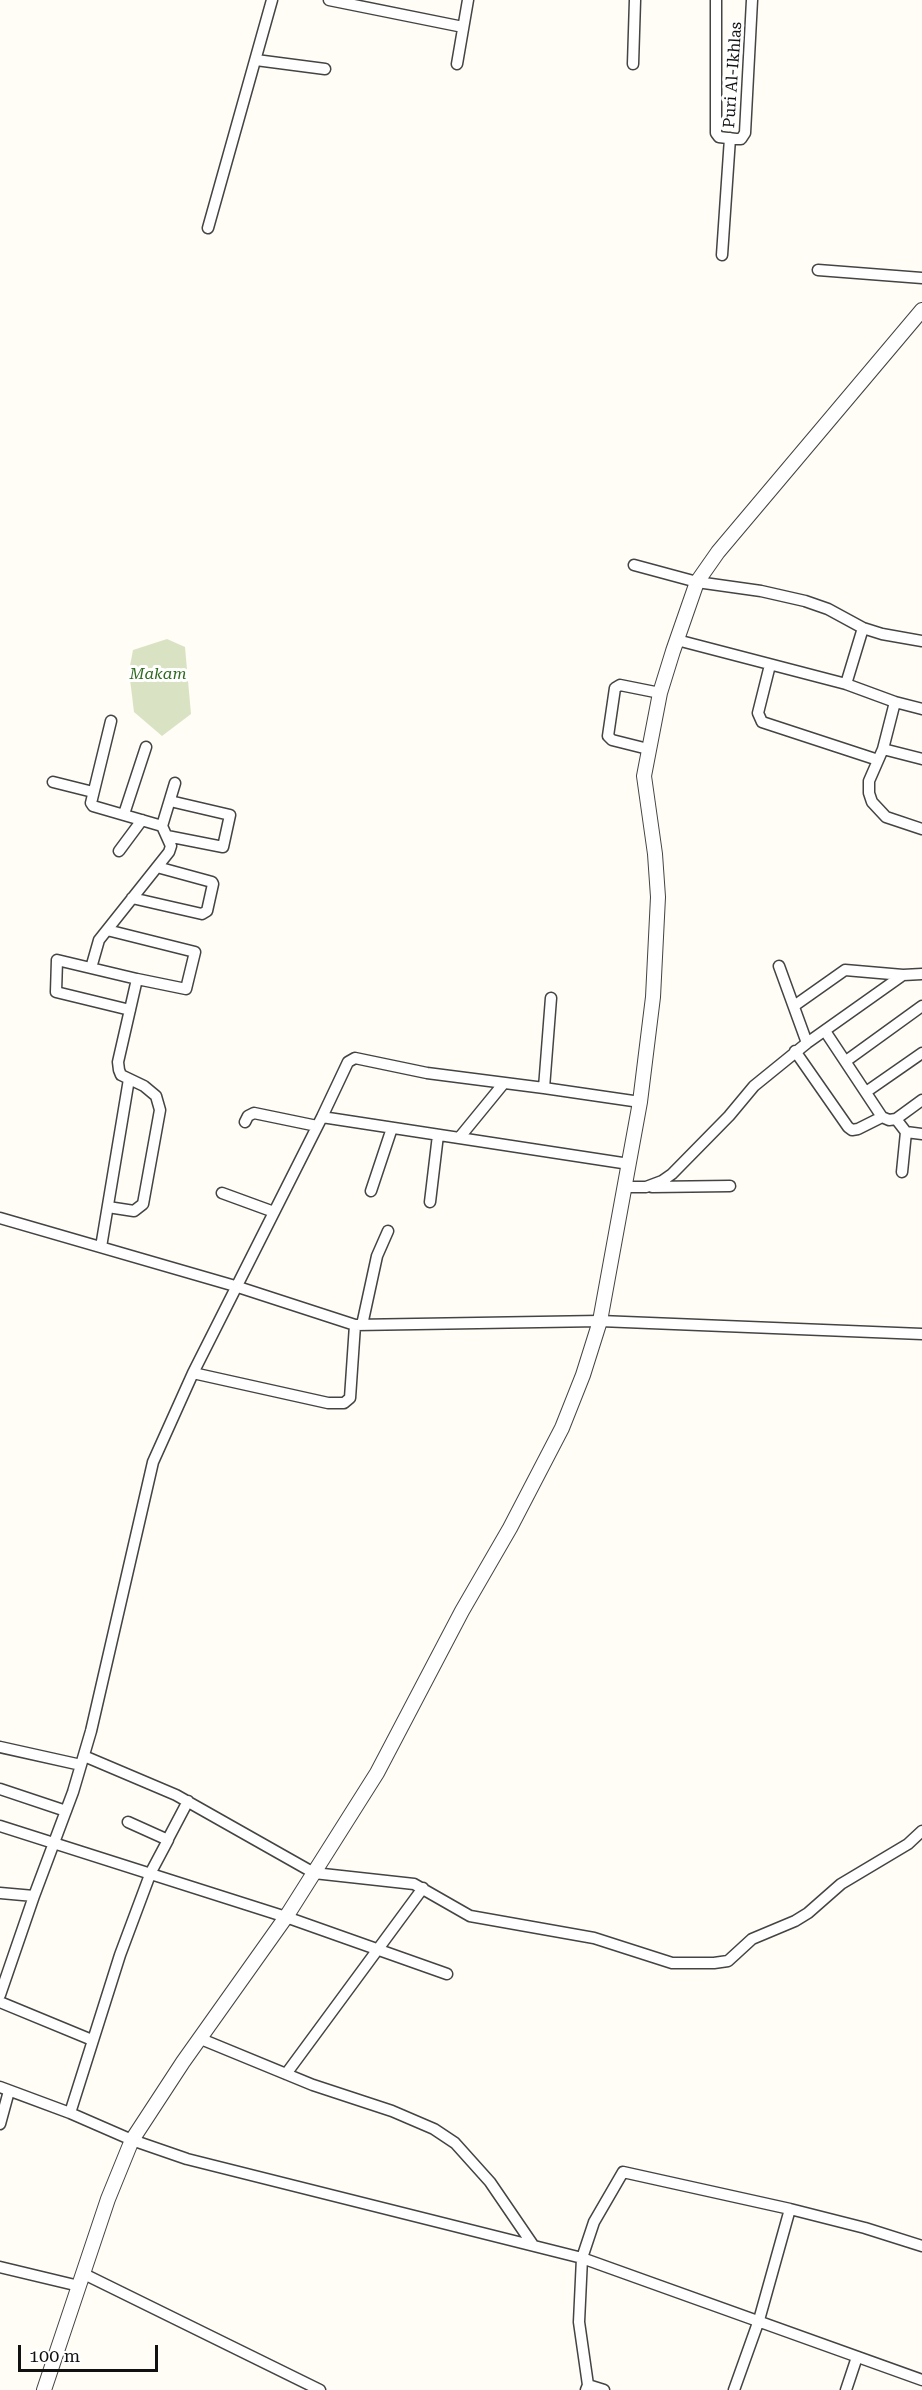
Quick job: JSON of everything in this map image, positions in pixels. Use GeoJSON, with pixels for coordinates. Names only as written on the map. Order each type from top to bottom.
{"type":"FeatureCollection","features":[{"type":"Feature","properties":{"kind":"street"},"geometry":{"type":"LineString","coordinates":[[208,228],[272,0]]}},
{"type":"Feature","properties":{"kind":"street"},"geometry":{"type":"LineString","coordinates":[[329,0],[463,27]]}},
{"type":"Feature","properties":{"kind":"street"},"geometry":{"type":"LineString","coordinates":[[457,64],[468,0]]}},
{"type":"Feature","properties":{"kind":"street"},"geometry":{"type":"LineString","coordinates":[[633,64],[635,0]]}},
{"type":"Feature","properties":{"kind":"street","name":"Puri Al-Ikhlas"},"geometry":{"type":"LineString","coordinates":[[716,0],[716,133],[719,137],[741,139],[745,133],[752,0]]}},
{"type":"Feature","properties":{"kind":"street"},"geometry":{"type":"LineString","coordinates":[[256,60],[325,69]]}},
{"type":"Feature","properties":{"kind":"street","name":"Puri Al-Ikhlas"},"geometry":{"type":"LineString","coordinates":[[722,255],[730,138]]}},
{"type":"Feature","properties":{"kind":"street"},"geometry":{"type":"LineString","coordinates":[[818,270],[922,278]]}},
{"type":"Feature","properties":{"kind":"street"},"geometry":{"type":"LineString","coordinates":[[44,2390],[115,2180],[132,2140],[286,1917],[377,1773],[562,1428],[584,1375],[600,1322],[640,1102],[653,997],[658,897],[655,854],[645,784],[648,749],[660,693],[677,640],[698,582],[718,552],[922,310]]}},
{"type":"Feature","properties":{"kind":"street"},"geometry":{"type":"LineString","coordinates":[[634,565],[698,582],[761,591],[805,601],[882,634],[922,641]]}},
{"type":"Feature","properties":{"kind":"street"},"geometry":{"type":"LineString","coordinates":[[846,684],[863,627]]}},
{"type":"Feature","properties":{"kind":"street"},"geometry":{"type":"LineString","coordinates":[[677,640],[846,684],[922,709]]}},
{"type":"Feature","properties":{"kind":"street"},"geometry":{"type":"LineString","coordinates":[[770,664],[758,713],[762,722],[878,760]]}},
{"type":"Feature","properties":{"kind":"street"},"geometry":{"type":"LineString","coordinates":[[648,749],[612,740],[608,736],[615,688],[620,685],[660,693]]}},
{"type":"Feature","properties":{"kind":"street"},"geometry":{"type":"LineString","coordinates":[[895,702],[883,749],[869,781],[868,793],[872,802],[886,817],[922,829]]}},
{"type":"Feature","properties":{"kind":"street"},"geometry":{"type":"LineString","coordinates":[[111,721],[91,799],[93,806],[142,820],[164,831],[223,848],[230,815],[170,801]]}},
{"type":"Feature","properties":{"kind":"street"},"geometry":{"type":"LineString","coordinates":[[124,814],[146,747]]}},
{"type":"Feature","properties":{"kind":"street"},"geometry":{"type":"LineString","coordinates":[[883,749],[922,759]]}},
{"type":"Feature","properties":{"kind":"street"},"geometry":{"type":"LineString","coordinates":[[53,782],[93,792]]}},
{"type":"Feature","properties":{"kind":"street"},"geometry":{"type":"LineString","coordinates":[[91,968],[94,952],[107,930],[170,849],[171,842],[164,831],[175,783]]}},
{"type":"Feature","properties":{"kind":"street"},"geometry":{"type":"LineString","coordinates":[[119,851],[142,820]]}},
{"type":"Feature","properties":{"kind":"street"},"geometry":{"type":"LineString","coordinates":[[132,898],[201,914],[207,911],[212,882],[157,867]]}},
{"type":"Feature","properties":{"kind":"street"},"geometry":{"type":"LineString","coordinates":[[107,930],[195,952],[186,989],[57,960],[56,992],[130,1010]]}},
{"type":"Feature","properties":{"kind":"street"},"geometry":{"type":"LineString","coordinates":[[779,966],[807,1043]]}},
{"type":"Feature","properties":{"kind":"street"},"geometry":{"type":"LineString","coordinates":[[794,1006],[845,970],[903,975],[922,974]]}},
{"type":"Feature","properties":{"kind":"street"},"geometry":{"type":"LineString","coordinates":[[646,1187],[672,1174],[729,1116],[754,1086],[795,1051],[903,975]]}},
{"type":"Feature","properties":{"kind":"street"},"geometry":{"type":"LineString","coordinates":[[108,1207],[134,1211],[143,1204],[160,1110],[156,1096],[144,1086],[121,1075],[118,1062],[137,979]]}},
{"type":"Feature","properties":{"kind":"street"},"geometry":{"type":"LineString","coordinates":[[544,1088],[551,998]]}},
{"type":"Feature","properties":{"kind":"street"},"geometry":{"type":"LineString","coordinates":[[846,1061],[922,1006]]}},
{"type":"Feature","properties":{"kind":"street"},"geometry":{"type":"LineString","coordinates":[[825,1031],[882,1117],[889,1120],[896,1119],[922,1100]]}},
{"type":"Feature","properties":{"kind":"street"},"geometry":{"type":"LineString","coordinates":[[795,1051],[848,1127],[852,1130],[858,1129],[882,1117]]}},
{"type":"Feature","properties":{"kind":"street"},"geometry":{"type":"LineString","coordinates":[[866,1092],[922,1053]]}},
{"type":"Feature","properties":{"kind":"street"},"geometry":{"type":"LineString","coordinates":[[92,2040],[0,1994],[82,1760],[153,1462],[193,1373],[351,1059],[427,1073],[640,1102]]}},
{"type":"Feature","properties":{"kind":"street"},"geometry":{"type":"LineString","coordinates":[[101,1247],[129,1079]]}},
{"type":"Feature","properties":{"kind":"street"},"geometry":{"type":"LineString","coordinates":[[459,1138],[504,1083]]}},
{"type":"Feature","properties":{"kind":"street"},"geometry":{"type":"LineString","coordinates":[[245,1122],[248,1116],[254,1113],[392,1128],[629,1164]]}},
{"type":"Feature","properties":{"kind":"street"},"geometry":{"type":"LineString","coordinates":[[896,1119],[906,1132],[902,1173]]}},
{"type":"Feature","properties":{"kind":"street"},"geometry":{"type":"LineString","coordinates":[[371,1191],[392,1128]]}},
{"type":"Feature","properties":{"kind":"street"},"geometry":{"type":"LineString","coordinates":[[906,1132],[922,1134]]}},
{"type":"Feature","properties":{"kind":"street"},"geometry":{"type":"LineString","coordinates":[[430,1202],[438,1135]]}},
{"type":"Feature","properties":{"kind":"street"},"geometry":{"type":"LineString","coordinates":[[626,1188],[730,1186]]}},
{"type":"Feature","properties":{"kind":"street"},"geometry":{"type":"LineString","coordinates":[[222,1193],[274,1212]]}},
{"type":"Feature","properties":{"kind":"street"},"geometry":{"type":"LineString","coordinates":[[0,1218],[236,1286],[359,1325],[600,1322],[922,1334]]}},
{"type":"Feature","properties":{"kind":"street"},"geometry":{"type":"LineString","coordinates":[[193,1373],[328,1403],[344,1403],[350,1398],[359,1325],[377,1256],[388,1231]]}},
{"type":"Feature","properties":{"kind":"street"},"geometry":{"type":"LineString","coordinates":[[0,1748],[82,1760],[188,1801],[314,1873],[407,1882],[423,1888],[470,1916],[594,1938],[672,1963],[728,1961],[752,1939],[802,1917],[841,1884],[908,1844],[922,1831]]}},
{"type":"Feature","properties":{"kind":"street"},"geometry":{"type":"LineString","coordinates":[[0,1789],[66,1811]]}},
{"type":"Feature","properties":{"kind":"street"},"geometry":{"type":"LineString","coordinates":[[70,2113],[120,1956],[151,1872],[188,1801]]}},
{"type":"Feature","properties":{"kind":"street"},"geometry":{"type":"LineString","coordinates":[[128,1822],[168,1839]]}},
{"type":"Feature","properties":{"kind":"street"},"geometry":{"type":"LineString","coordinates":[[0,1826],[151,1872],[380,1949],[447,1974]]}},
{"type":"Feature","properties":{"kind":"street"},"geometry":{"type":"LineString","coordinates":[[286,2074],[423,1888]]}},
{"type":"Feature","properties":{"kind":"street"},"geometry":{"type":"LineString","coordinates":[[0,1893],[34,1896]]}},
{"type":"Feature","properties":{"kind":"street"},"geometry":{"type":"LineString","coordinates":[[201,2039],[286,2074],[392,2111],[434,2129],[455,2143],[501,2196],[533,2245]]}},
{"type":"Feature","properties":{"kind":"street"},"geometry":{"type":"LineString","coordinates":[[0,2124],[5,2089],[70,2113],[132,2140],[187,2159],[582,2258],[922,2380]]}},
{"type":"Feature","properties":{"kind":"street"},"geometry":{"type":"LineString","coordinates":[[604,2390],[587,2387],[579,2322],[582,2258],[594,2222],[623,2172],[790,2209],[865,2228],[922,2246]]}},
{"type":"Feature","properties":{"kind":"street"},"geometry":{"type":"LineString","coordinates":[[734,2390],[759,2320],[790,2209]]}},
{"type":"Feature","properties":{"kind":"street"},"geometry":{"type":"LineString","coordinates":[[0,2267],[82,2280],[320,2390]]}},
{"type":"Feature","properties":{"kind":"street"},"geometry":{"type":"LineString","coordinates":[[846,2390],[857,2357]]}},
{"type":"Feature","properties":{"kind":"green space","name":"Makam"},"geometry":{"type":"Polygon","coordinates":[[[167,639],[185,647],[191,714],[162,736],[134,712],[129,671],[133,650],[167,639]]]}}]}
